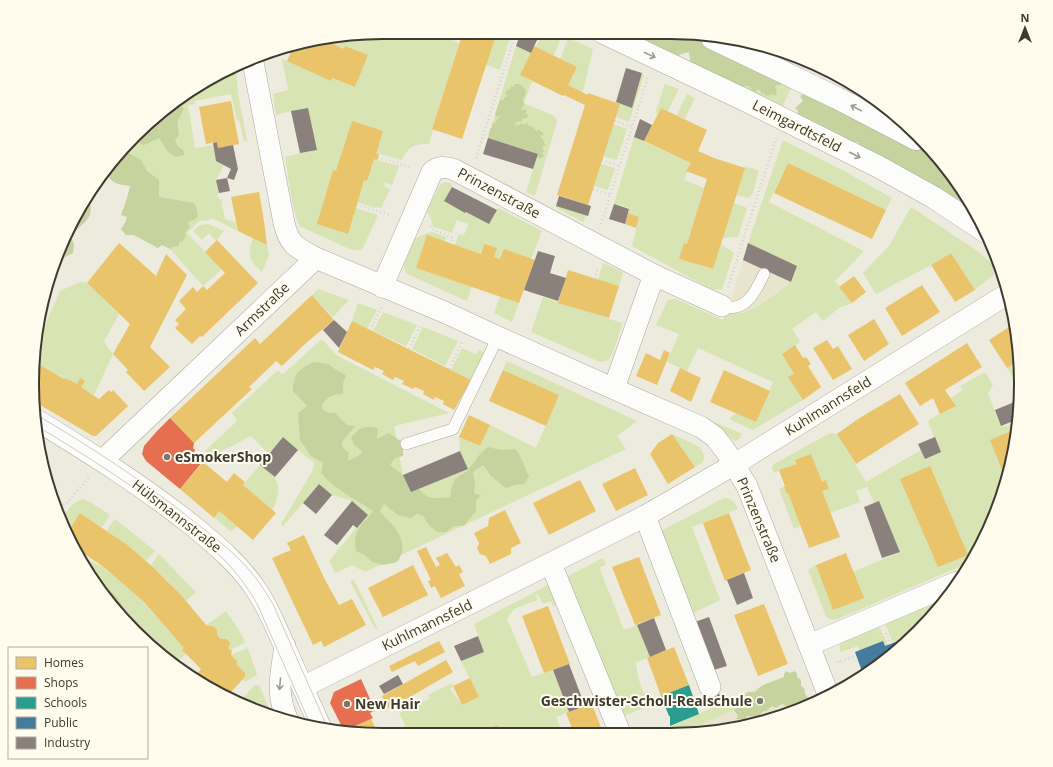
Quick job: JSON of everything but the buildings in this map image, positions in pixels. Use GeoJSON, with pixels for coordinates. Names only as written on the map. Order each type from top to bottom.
{"type":"FeatureCollection","features":[{"type":"Feature","properties":{"kind":"main road","name":"Leimgardtsfeld"},"geometry":{"type":"LineString","coordinates":[[617,39],[782,118],[907,182],[975,225]]}},
{"type":"Feature","properties":{"kind":"main road"},"geometry":{"type":"LineString","coordinates":[[724,44],[837,98],[908,135]]}},
{"type":"Feature","properties":{"kind":"street"},"geometry":{"type":"LineString","coordinates":[[253,64],[286,234],[291,243],[316,258]]}},
{"type":"Feature","properties":{"kind":"street","name":"Prinzenstraße"},"geometry":{"type":"LineString","coordinates":[[430,175],[437,168],[446,167],[453,169],[654,275],[722,306]]}},
{"type":"Feature","properties":{"kind":"street"},"geometry":{"type":"LineString","coordinates":[[386,288],[412,215],[430,175]]}},
{"type":"Feature","properties":{"kind":"street","name":"Prinzenstraße"},"geometry":{"type":"LineString","coordinates":[[316,258],[429,306],[701,427],[718,440],[735,464],[749,490],[826,690]]}},
{"type":"Feature","properties":{"kind":"street","name":"Armstraße"},"geometry":{"type":"LineString","coordinates":[[103,460],[316,258]]}},
{"type":"Feature","properties":{"kind":"street"},"geometry":{"type":"LineString","coordinates":[[614,388],[654,275]]}},
{"type":"Feature","properties":{"kind":"street","name":"Kuhlmannsfeld"},"geometry":{"type":"LineString","coordinates":[[303,687],[645,516],[735,464],[1003,297]]}},
{"type":"Feature","properties":{"kind":"street","name":"Hülsmannstraße"},"geometry":{"type":"LineString","coordinates":[[42,423],[103,460],[174,511],[217,545],[236,564],[252,584],[264,604],[285,646],[317,721]]}},
{"type":"Feature","properties":{"kind":"street"},"geometry":{"type":"LineString","coordinates":[[645,516],[710,687]]}},
{"type":"Feature","properties":{"kind":"street"},"geometry":{"type":"LineString","coordinates":[[551,564],[618,728]]}},
{"type":"Feature","properties":{"kind":"street"},"geometry":{"type":"LineString","coordinates":[[809,645],[948,586]]}},
{"type":"Feature","properties":{"kind":"street"},"geometry":{"type":"LineString","coordinates":[[284,713],[279,690],[285,646]]}},
{"type":"Feature","properties":{"kind":"lane"},"geometry":{"type":"LineString","coordinates":[[722,306],[733,308],[744,303],[752,296],[764,274]]}},
{"type":"Feature","properties":{"kind":"lane"},"geometry":{"type":"LineString","coordinates":[[406,444],[453,429],[498,338]]}},
{"type":"Feature","properties":{"kind":"path"},"geometry":{"type":"LineString","coordinates":[[470,178],[514,39]]}},
{"type":"Feature","properties":{"kind":"path"},"geometry":{"type":"LineString","coordinates":[[595,244],[655,56]]}},
{"type":"Feature","properties":{"kind":"path"},"geometry":{"type":"LineString","coordinates":[[722,306],[782,118]]}},
{"type":"Feature","properties":{"kind":"path"},"geometry":{"type":"LineString","coordinates":[[614,121],[633,127]]}},
{"type":"Feature","properties":{"kind":"path"},"geometry":{"type":"LineString","coordinates":[[378,157],[430,175]]}},
{"type":"Feature","properties":{"kind":"path"},"geometry":{"type":"LineString","coordinates":[[602,160],[620,166]]}},
{"type":"Feature","properties":{"kind":"path"},"geometry":{"type":"LineString","coordinates":[[593,189],[611,195]]}},
{"type":"Feature","properties":{"kind":"path"},"geometry":{"type":"LineString","coordinates":[[356,205],[382,212],[412,215],[425,211],[432,229],[453,238],[451,243]]}},
{"type":"Feature","properties":{"kind":"path"},"geometry":{"type":"LineString","coordinates":[[370,330],[386,288]]}},
{"type":"Feature","properties":{"kind":"path"},"geometry":{"type":"LineString","coordinates":[[409,349],[429,306]]}},
{"type":"Feature","properties":{"kind":"path"},"geometry":{"type":"LineString","coordinates":[[449,369],[470,324]]}},
{"type":"Feature","properties":{"kind":"path"},"geometry":{"type":"LineString","coordinates":[[61,506],[68,503],[103,460]]}},
{"type":"Feature","properties":{"kind":"shaded area"},"geometry":{"type":"Polygon","coordinates":[[[743,260],[791,282],[776,294],[747,312],[740,314],[727,313],[743,260]]]}},
{"type":"Feature","properties":{"kind":"shaded area","name":"Geschwister-Scholl-Realschule"},"geometry":{"type":"Polygon","coordinates":[[[784,677],[794,705],[759,716],[714,725],[670,728],[784,677]]]}},
{"type":"Feature","properties":{"kind":"green space"},"geometry":{"type":"Polygon","coordinates":[[[384,39],[451,39],[459,43],[432,129],[442,133],[433,130],[429,144],[416,145],[412,147],[402,160],[379,154],[377,160],[399,166],[392,185],[385,182],[384,186],[390,189],[381,208],[376,208],[357,202],[356,208],[378,215],[363,248],[360,250],[352,250],[301,227],[295,213],[285,157],[300,153],[291,111],[276,115],[273,94],[288,90],[282,59],[355,87],[367,55],[348,47],[344,49],[332,43],[384,39]]]}},
{"type":"Feature","properties":{"kind":"green space"},"geometry":{"type":"Polygon","coordinates":[[[477,39],[510,39],[500,70],[486,65],[477,39]]]}},
{"type":"Feature","properties":{"kind":"green space"},"geometry":{"type":"Polygon","coordinates":[[[540,39],[560,39],[554,56],[536,47],[540,39]]]}},
{"type":"Feature","properties":{"kind":"green space"},"geometry":{"type":"Polygon","coordinates":[[[568,39],[593,49],[583,92],[568,85],[577,67],[560,59],[568,39]]]}},
{"type":"Feature","properties":{"kind":"green space"},"geometry":{"type":"Polygon","coordinates":[[[629,39],[692,40],[739,46],[782,82],[780,86],[777,85],[775,87],[777,89],[777,94],[774,96],[773,94],[766,96],[764,93],[761,94],[759,90],[754,92],[749,86],[742,88],[688,69],[690,59],[689,52],[681,54],[672,61],[629,39]]]}},
{"type":"Feature","properties":{"kind":"green space"},"geometry":{"type":"Polygon","coordinates":[[[516,46],[531,53],[520,75],[532,81],[524,103],[552,115],[555,117],[557,122],[535,196],[526,192],[538,154],[488,138],[516,46]]]}},
{"type":"Feature","properties":{"kind":"green space"},"geometry":{"type":"Polygon","coordinates":[[[236,72],[238,93],[247,141],[244,141],[239,120],[237,121],[231,94],[194,101],[195,104],[188,105],[195,148],[213,145],[216,161],[224,165],[216,180],[219,193],[217,196],[222,201],[225,219],[236,223],[238,231],[212,218],[210,220],[199,221],[187,233],[222,269],[203,286],[171,250],[129,224],[147,184],[124,156],[156,124],[174,110],[211,85],[236,72]]]}},
{"type":"Feature","properties":{"kind":"green space"},"geometry":{"type":"Polygon","coordinates":[[[642,74],[644,75],[629,122],[616,117],[620,104],[616,102],[632,107],[642,74]]]}},
{"type":"Feature","properties":{"kind":"green space"},"geometry":{"type":"Polygon","coordinates":[[[782,82],[792,86],[783,106],[743,87],[749,85],[760,92],[773,94],[776,90],[775,87],[782,82]]]}},
{"type":"Feature","properties":{"kind":"green space"},"geometry":{"type":"Polygon","coordinates":[[[514,84],[523,85],[523,88],[526,90],[523,98],[524,105],[521,109],[525,109],[527,111],[525,113],[528,115],[527,118],[522,119],[522,121],[516,122],[515,126],[516,127],[517,124],[519,126],[521,123],[524,125],[527,123],[536,131],[539,130],[543,133],[543,136],[540,135],[546,145],[542,147],[544,151],[542,153],[544,156],[540,159],[538,154],[488,138],[493,122],[494,124],[497,119],[501,117],[497,117],[495,114],[500,100],[504,100],[507,96],[505,93],[508,89],[510,90],[511,85],[513,87],[515,86],[514,84]]]}},
{"type":"Feature","properties":{"kind":"green space"},"geometry":{"type":"Polygon","coordinates":[[[665,84],[679,89],[668,111],[661,108],[657,115],[656,110],[665,84]]]}},
{"type":"Feature","properties":{"kind":"green space"},"geometry":{"type":"Polygon","coordinates":[[[805,93],[880,111],[897,124],[929,156],[956,192],[970,216],[890,160],[886,163],[859,148],[858,142],[854,144],[797,116],[798,111],[795,108],[803,101],[800,96],[805,93]]]}},
{"type":"Feature","properties":{"kind":"green space"},"geometry":{"type":"Polygon","coordinates":[[[687,94],[695,98],[685,119],[677,115],[687,94]]]}},
{"type":"Feature","properties":{"kind":"green space"},"geometry":{"type":"Polygon","coordinates":[[[181,105],[184,109],[177,122],[179,135],[175,140],[177,145],[183,150],[184,155],[176,157],[168,152],[159,138],[142,145],[138,142],[148,132],[152,131],[156,124],[181,105]]]}},
{"type":"Feature","properties":{"kind":"green space"},"geometry":{"type":"Polygon","coordinates":[[[613,124],[627,129],[617,160],[603,156],[613,124]]]}},
{"type":"Feature","properties":{"kind":"green space"},"geometry":{"type":"Polygon","coordinates":[[[634,137],[691,163],[686,170],[688,171],[684,180],[704,188],[687,244],[679,259],[712,269],[721,244],[734,253],[722,289],[714,290],[707,287],[632,246],[639,217],[628,213],[629,208],[614,204],[634,137]]]}},
{"type":"Feature","properties":{"kind":"green space"},"geometry":{"type":"Polygon","coordinates":[[[783,140],[844,171],[892,198],[886,210],[788,163],[769,202],[864,251],[835,281],[852,303],[839,308],[823,321],[816,312],[792,329],[800,342],[782,354],[794,374],[789,377],[803,400],[753,430],[729,419],[736,413],[756,422],[773,382],[698,348],[687,371],[667,362],[679,334],[656,325],[668,300],[676,299],[723,320],[726,313],[740,314],[756,307],[791,282],[797,266],[748,243],[783,140]]]}},
{"type":"Feature","properties":{"kind":"green space"},"geometry":{"type":"Polygon","coordinates":[[[128,152],[141,160],[147,171],[159,180],[159,197],[194,203],[197,209],[198,217],[189,221],[188,224],[190,226],[185,233],[186,236],[182,242],[179,242],[179,246],[172,247],[171,249],[162,245],[158,248],[134,235],[126,235],[121,229],[127,217],[121,215],[130,186],[115,183],[109,176],[128,152]]]}},
{"type":"Feature","properties":{"kind":"green space"},"geometry":{"type":"Polygon","coordinates":[[[601,164],[615,168],[608,190],[594,186],[601,164]]]}},
{"type":"Feature","properties":{"kind":"green space"},"geometry":{"type":"Polygon","coordinates":[[[745,166],[759,171],[753,193],[749,198],[736,195],[745,166]]]}},
{"type":"Feature","properties":{"kind":"green space"},"geometry":{"type":"Polygon","coordinates":[[[446,182],[453,184],[444,201],[465,213],[467,212],[489,224],[498,208],[542,231],[531,259],[500,259],[494,257],[484,244],[481,254],[455,245],[459,234],[464,235],[468,224],[457,220],[452,233],[434,227],[427,211],[440,185],[446,182]]]}},
{"type":"Feature","properties":{"kind":"green space"},"geometry":{"type":"Polygon","coordinates":[[[734,203],[747,208],[738,237],[722,238],[734,203]]]}},
{"type":"Feature","properties":{"kind":"green space"},"geometry":{"type":"Polygon","coordinates":[[[90,204],[91,211],[87,220],[75,232],[90,204]]]}},
{"type":"Feature","properties":{"kind":"green space"},"geometry":{"type":"Polygon","coordinates":[[[556,206],[586,215],[583,222],[555,207],[556,206]]]}},
{"type":"Feature","properties":{"kind":"green space"},"geometry":{"type":"Polygon","coordinates":[[[911,207],[979,252],[993,265],[994,274],[975,290],[951,253],[876,294],[863,273],[889,246],[911,207]]]}},
{"type":"Feature","properties":{"kind":"green space"},"geometry":{"type":"Polygon","coordinates":[[[208,224],[224,231],[216,241],[209,233],[202,240],[194,232],[194,230],[200,225],[208,224]]]}},
{"type":"Feature","properties":{"kind":"green space"},"geometry":{"type":"Polygon","coordinates":[[[433,232],[446,237],[445,241],[416,268],[472,287],[467,301],[407,274],[404,269],[404,265],[415,238],[433,232]]]}},
{"type":"Feature","properties":{"kind":"green space"},"geometry":{"type":"Polygon","coordinates":[[[253,238],[267,245],[269,255],[262,272],[254,264],[250,257],[250,249],[253,238]]]}},
{"type":"Feature","properties":{"kind":"green space"},"geometry":{"type":"Polygon","coordinates":[[[71,239],[74,244],[73,253],[62,259],[71,239]]]}},
{"type":"Feature","properties":{"kind":"green space"},"geometry":{"type":"Polygon","coordinates":[[[603,263],[623,272],[619,286],[598,280],[603,263]]]}},
{"type":"Feature","properties":{"kind":"green space"},"geometry":{"type":"Polygon","coordinates":[[[80,282],[87,283],[119,314],[104,342],[113,354],[94,395],[40,365],[44,327],[60,291],[80,282]]]}},
{"type":"Feature","properties":{"kind":"green space"},"geometry":{"type":"Polygon","coordinates":[[[318,289],[349,300],[333,317],[312,295],[318,289]]]}},
{"type":"Feature","properties":{"kind":"green space"},"geometry":{"type":"Polygon","coordinates":[[[500,296],[519,303],[512,322],[494,313],[500,296]]]}},
{"type":"Feature","properties":{"kind":"green space"},"geometry":{"type":"Polygon","coordinates":[[[543,297],[622,323],[615,349],[610,358],[603,362],[598,361],[531,332],[543,297]]]}},
{"type":"Feature","properties":{"kind":"green space"},"geometry":{"type":"Polygon","coordinates":[[[358,303],[377,310],[367,329],[352,321],[358,303]]]}},
{"type":"Feature","properties":{"kind":"green space"},"geometry":{"type":"Polygon","coordinates":[[[383,312],[417,325],[406,346],[373,331],[383,312]]]}},
{"type":"Feature","properties":{"kind":"green space"},"geometry":{"type":"Polygon","coordinates":[[[423,327],[458,341],[445,366],[412,349],[423,327]]]}},
{"type":"Feature","properties":{"kind":"green space"},"geometry":{"type":"Polygon","coordinates":[[[322,339],[336,355],[449,413],[394,426],[403,475],[411,492],[468,469],[460,450],[459,437],[480,446],[490,425],[536,448],[559,395],[503,370],[507,361],[637,421],[617,436],[626,449],[365,572],[352,565],[335,573],[329,561],[367,515],[352,501],[332,495],[319,484],[283,526],[281,524],[313,470],[314,463],[283,437],[269,454],[251,436],[210,457],[205,451],[237,421],[232,413],[278,370],[282,375],[322,339]]]}},
{"type":"Feature","properties":{"kind":"green space"},"geometry":{"type":"Polygon","coordinates":[[[462,348],[476,354],[479,350],[487,354],[471,380],[451,370],[462,348]]]}},
{"type":"Feature","properties":{"kind":"green space"},"geometry":{"type":"Polygon","coordinates":[[[314,362],[329,364],[346,376],[343,383],[343,394],[333,395],[328,398],[322,405],[322,409],[328,413],[335,413],[347,425],[355,426],[342,442],[342,447],[349,453],[348,461],[363,452],[354,445],[351,438],[360,429],[369,427],[378,428],[377,439],[389,433],[403,443],[403,456],[395,458],[390,465],[429,497],[450,497],[455,479],[467,471],[480,454],[488,447],[501,450],[515,449],[529,476],[524,484],[506,488],[491,476],[483,465],[473,472],[475,484],[474,494],[481,495],[476,501],[476,511],[464,526],[454,526],[446,532],[437,532],[429,525],[423,516],[417,514],[411,518],[398,515],[384,504],[380,512],[399,534],[402,541],[401,555],[397,562],[383,565],[372,562],[365,555],[356,551],[355,538],[358,529],[373,511],[339,489],[327,479],[321,473],[323,463],[311,456],[300,440],[298,413],[307,406],[293,391],[293,385],[298,373],[304,367],[314,362]]]}},
{"type":"Feature","properties":{"kind":"green space"},"geometry":{"type":"Polygon","coordinates":[[[1013,364],[1014,378],[1007,368],[1013,364]]]}},
{"type":"Feature","properties":{"kind":"green space"},"geometry":{"type":"Polygon","coordinates":[[[985,372],[993,385],[988,394],[1001,426],[1011,424],[1007,451],[996,494],[988,515],[968,556],[962,566],[838,619],[833,620],[829,618],[826,616],[808,570],[816,565],[853,572],[900,552],[879,502],[874,503],[867,487],[856,491],[860,502],[794,529],[779,489],[785,486],[779,471],[774,473],[772,468],[774,464],[830,433],[837,434],[866,482],[921,450],[925,458],[940,452],[928,422],[930,419],[956,406],[951,398],[963,390],[960,386],[985,372]]]}},
{"type":"Feature","properties":{"kind":"green space"},"geometry":{"type":"Polygon","coordinates":[[[712,421],[742,434],[740,438],[735,441],[733,440],[712,421]]]}},
{"type":"Feature","properties":{"kind":"green space"},"geometry":{"type":"Polygon","coordinates":[[[672,434],[700,447],[704,456],[703,462],[695,467],[672,434]]]}},
{"type":"Feature","properties":{"kind":"green space"},"geometry":{"type":"Polygon","coordinates":[[[260,465],[272,474],[277,482],[278,494],[276,503],[272,510],[243,485],[260,465]]]}},
{"type":"Feature","properties":{"kind":"green space"},"geometry":{"type":"Polygon","coordinates":[[[724,498],[733,501],[738,509],[692,527],[720,600],[689,615],[659,532],[724,498]]]}},
{"type":"Feature","properties":{"kind":"green space"},"geometry":{"type":"Polygon","coordinates":[[[83,499],[90,502],[110,515],[102,527],[80,513],[71,527],[65,514],[79,500],[83,499]]]}},
{"type":"Feature","properties":{"kind":"green space"},"geometry":{"type":"Polygon","coordinates":[[[219,511],[237,526],[231,532],[214,517],[219,511]]]}},
{"type":"Feature","properties":{"kind":"green space"},"geometry":{"type":"Polygon","coordinates":[[[115,519],[155,551],[146,561],[107,530],[115,519]]]}},
{"type":"Feature","properties":{"kind":"green space"},"geometry":{"type":"Polygon","coordinates":[[[159,554],[196,592],[186,601],[151,565],[159,554]]]}},
{"type":"Feature","properties":{"kind":"green space"},"geometry":{"type":"Polygon","coordinates":[[[603,558],[606,565],[600,567],[601,572],[624,630],[637,625],[650,657],[636,662],[641,687],[653,705],[623,716],[566,577],[603,558]]]}},
{"type":"Feature","properties":{"kind":"green space"},"geometry":{"type":"Polygon","coordinates":[[[88,560],[105,568],[136,594],[184,648],[186,654],[179,661],[156,643],[124,611],[88,560]]]}},
{"type":"Feature","properties":{"kind":"green space"},"geometry":{"type":"Polygon","coordinates":[[[354,580],[376,625],[376,630],[350,581],[354,580]]]}},
{"type":"Feature","properties":{"kind":"green space"},"geometry":{"type":"Polygon","coordinates":[[[552,583],[560,601],[553,607],[551,601],[543,604],[538,594],[536,595],[537,600],[514,609],[507,619],[532,677],[553,670],[569,712],[556,717],[560,728],[498,728],[496,725],[488,728],[406,728],[399,713],[429,699],[428,695],[452,683],[453,686],[450,689],[462,705],[479,697],[461,661],[484,652],[474,624],[552,583]]]}},
{"type":"Feature","properties":{"kind":"green space"},"geometry":{"type":"Polygon","coordinates":[[[108,590],[115,595],[124,611],[110,593],[108,590]]]}},
{"type":"Feature","properties":{"kind":"green space"},"geometry":{"type":"Polygon","coordinates":[[[936,602],[897,643],[861,670],[855,652],[860,650],[858,646],[841,652],[839,647],[842,642],[879,626],[888,645],[893,643],[885,623],[936,602]]]}},
{"type":"Feature","properties":{"kind":"green space"},"geometry":{"type":"Polygon","coordinates":[[[226,611],[239,630],[245,643],[230,650],[230,642],[226,639],[221,639],[217,635],[217,630],[206,625],[226,611]]]}},
{"type":"Feature","properties":{"kind":"green space"},"geometry":{"type":"Polygon","coordinates":[[[248,648],[257,675],[245,682],[243,679],[245,677],[245,673],[237,665],[237,661],[231,655],[248,648]]]}},
{"type":"Feature","properties":{"kind":"green space"},"geometry":{"type":"Polygon","coordinates":[[[786,671],[790,673],[795,671],[797,677],[801,680],[801,686],[804,688],[805,694],[809,698],[787,707],[784,704],[779,705],[777,708],[772,706],[766,711],[763,711],[759,716],[747,716],[742,720],[736,719],[738,716],[734,710],[737,708],[734,705],[736,703],[748,692],[755,692],[761,686],[784,677],[786,671]]]}},
{"type":"Feature","properties":{"kind":"green space"},"geometry":{"type":"Polygon","coordinates":[[[255,684],[259,685],[269,709],[252,702],[243,698],[255,684]]]}},
{"type":"Feature","properties":{"kind":"green space"},"geometry":{"type":"Polygon","coordinates":[[[748,692],[742,700],[734,705],[737,708],[734,710],[694,727],[670,728],[748,692]]]}},
{"type":"Feature","properties":{"kind":"tram line"},"geometry":{"type":"LineString","coordinates":[[41,418],[97,452],[157,493],[217,540],[244,564],[273,604],[325,723]]}},
{"type":"Feature","properties":{"kind":"tram line"},"geometry":{"type":"LineString","coordinates":[[42,429],[158,505],[186,526],[226,562],[249,590],[258,606],[308,719]]}},
{"type":"Feature","properties":{"kind":"place","name":"eSmokerShop"},"geometry":{"type":"Point","coordinates":[167,457]}},
{"type":"Feature","properties":{"kind":"place","name":"Geschwister-Scholl-Realschule"},"geometry":{"type":"Point","coordinates":[760,701]}},
{"type":"Feature","properties":{"kind":"place","name":"New Hair"},"geometry":{"type":"Point","coordinates":[347,704]}}]}
